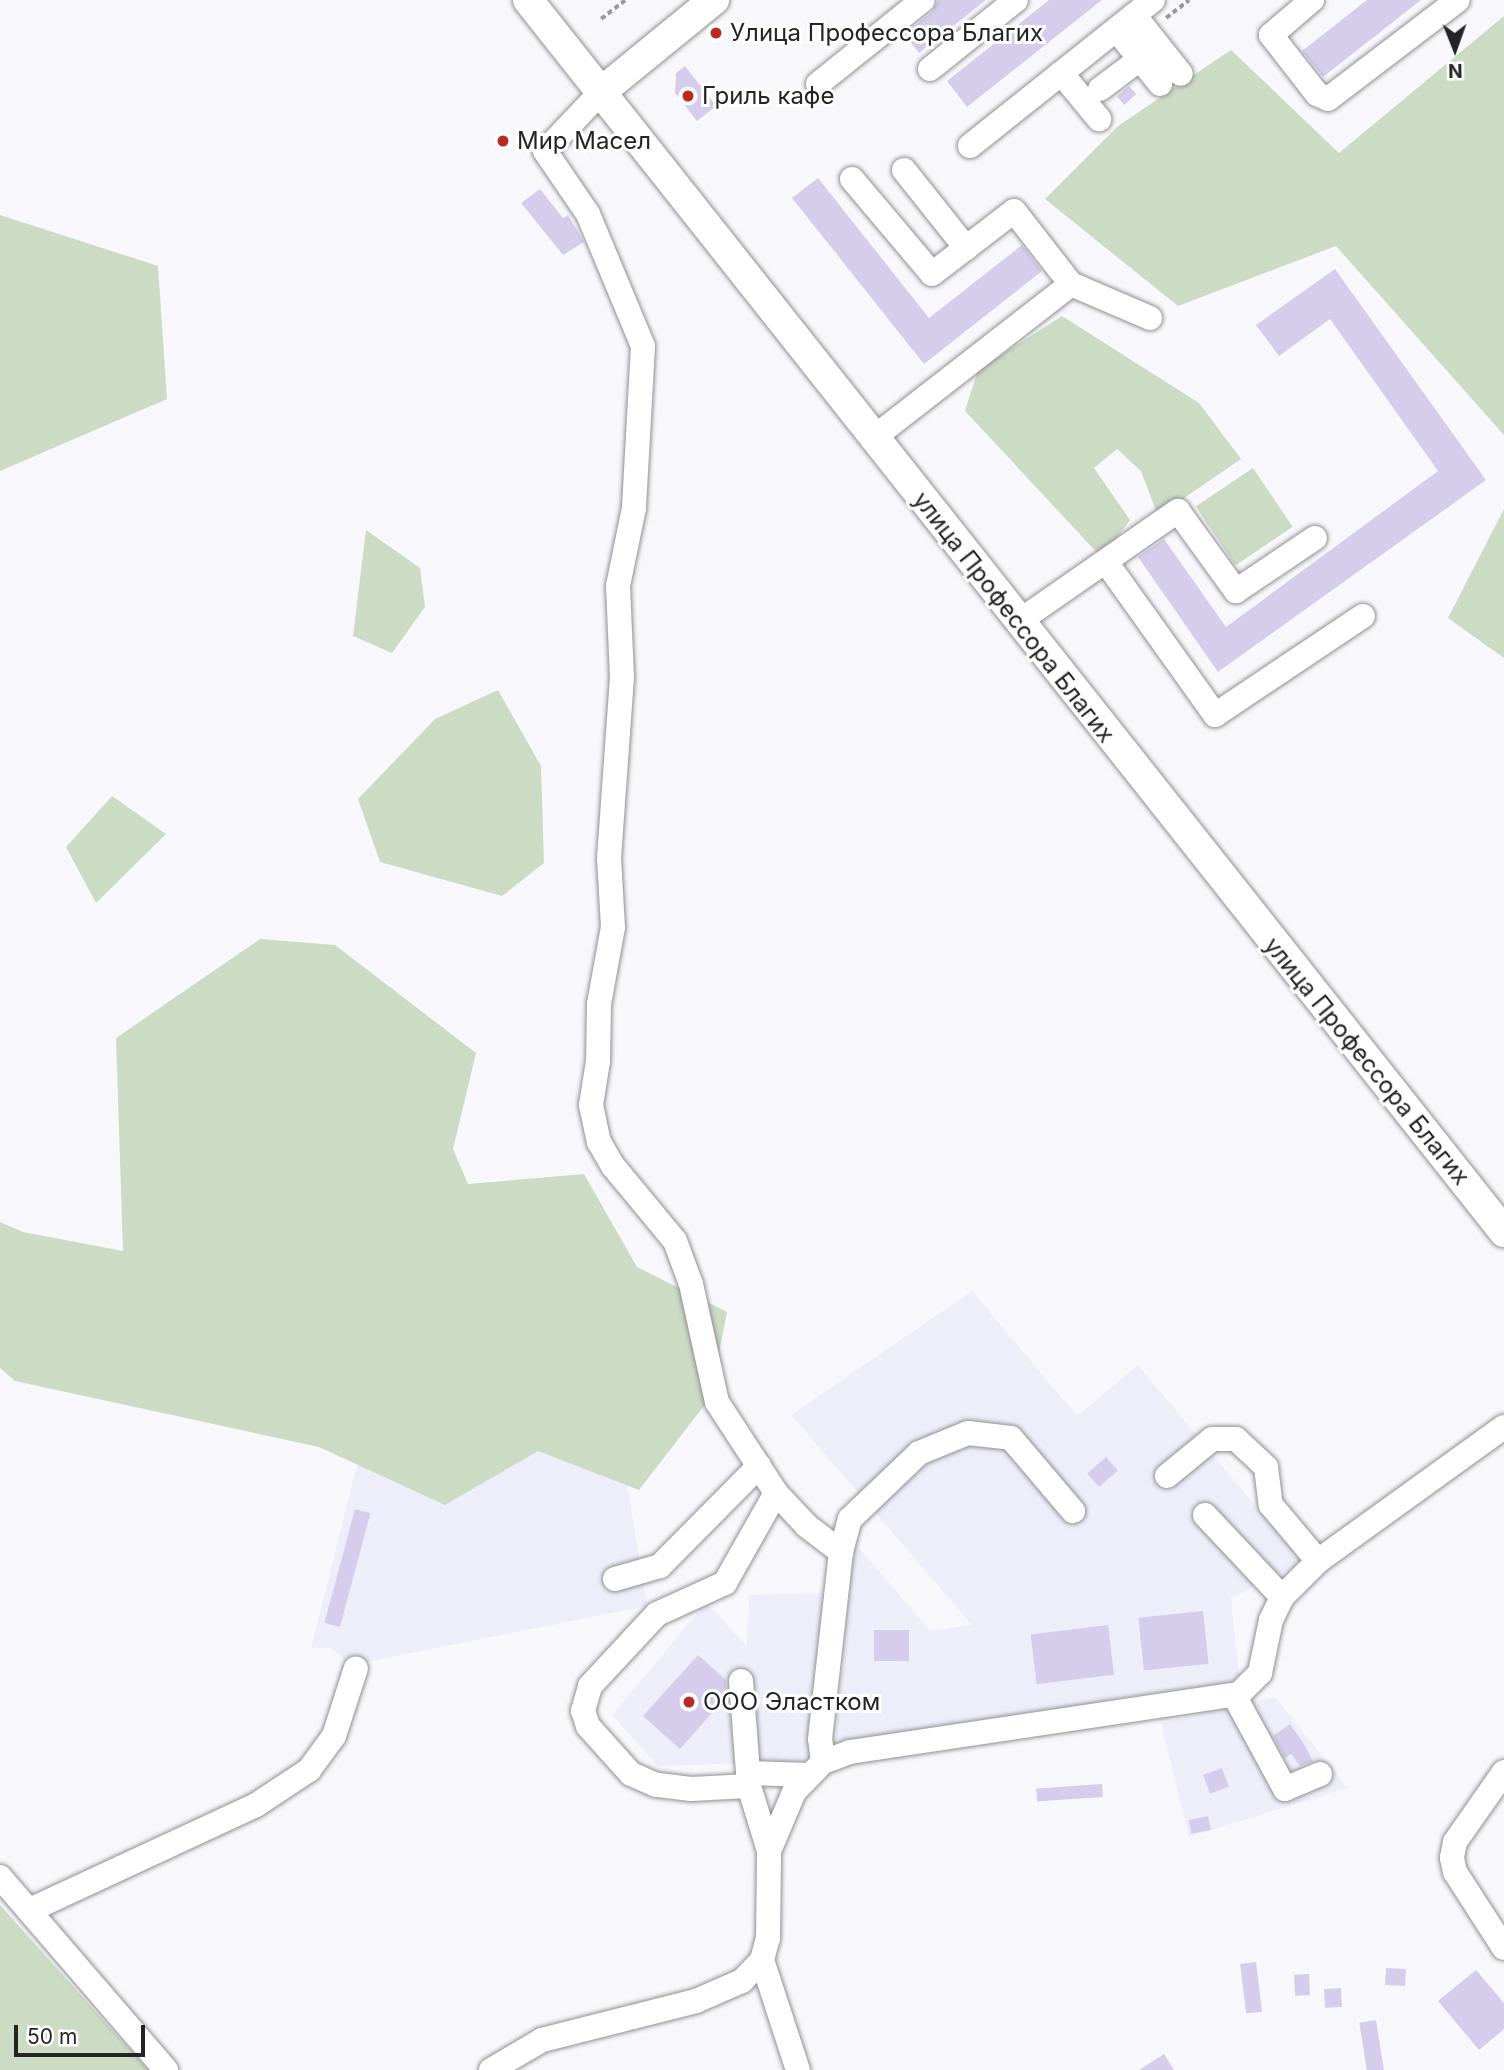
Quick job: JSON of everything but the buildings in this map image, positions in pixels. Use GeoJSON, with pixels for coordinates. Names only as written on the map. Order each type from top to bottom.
{"type":"FeatureCollection","features":[{"type":"Feature","properties":{"kind":"main road","name":"улица Профессора Благих"},"geometry":{"type":"LineString","coordinates":[[528,0],[872,439],[1504,1232]]}},
{"type":"Feature","properties":{"kind":"main road"},"geometry":{"type":"LineString","coordinates":[[601,92],[714,0]]}},
{"type":"Feature","properties":{"kind":"lane"},"geometry":{"type":"LineString","coordinates":[[818,84],[923,0]]}},
{"type":"Feature","properties":{"kind":"lane"},"geometry":{"type":"LineString","coordinates":[[930,69],[1016,0]]}},
{"type":"Feature","properties":{"kind":"lane"},"geometry":{"type":"LineString","coordinates":[[1312,0],[1271,35],[1317,94],[1328,99],[1458,0]]}},
{"type":"Feature","properties":{"kind":"lane"},"geometry":{"type":"LineString","coordinates":[[1134,15],[1170,79],[1140,59],[1134,15]]}},
{"type":"Feature","properties":{"kind":"lane"},"geometry":{"type":"LineString","coordinates":[[970,146],[1134,15]]}},
{"type":"Feature","properties":{"kind":"lane"},"geometry":{"type":"LineString","coordinates":[[1100,89],[1140,59]]}},
{"type":"Feature","properties":{"kind":"lane"},"geometry":{"type":"LineString","coordinates":[[1061,73],[1099,119]]}},
{"type":"Feature","properties":{"kind":"lane"},"geometry":{"type":"LineString","coordinates":[[601,92],[545,151],[588,214],[643,346],[634,508],[618,586],[622,677],[609,858],[613,926],[598,1004],[598,1061],[591,1105],[606,1154],[675,1241],[691,1284],[717,1402],[776,1493],[807,1526],[841,1552]]}},
{"type":"Feature","properties":{"kind":"lane"},"geometry":{"type":"LineString","coordinates":[[904,170],[966,248]]}},
{"type":"Feature","properties":{"kind":"lane"},"geometry":{"type":"LineString","coordinates":[[852,179],[932,274],[1014,211],[1071,284],[1150,318]]}},
{"type":"Feature","properties":{"kind":"lane"},"geometry":{"type":"LineString","coordinates":[[872,439],[1071,284]]}},
{"type":"Feature","properties":{"kind":"lane"},"geometry":{"type":"LineString","coordinates":[[1018,622],[1178,511],[1236,591],[1315,538]]}},
{"type":"Feature","properties":{"kind":"lane"},"geometry":{"type":"LineString","coordinates":[[1106,562],[1215,715],[1363,616]]}},
{"type":"Feature","properties":{"kind":"lane"},"geometry":{"type":"LineString","coordinates":[[776,1493],[725,1583],[657,1614],[590,1686],[583,1710],[588,1726],[631,1774],[656,1785],[691,1789],[816,1768],[850,1752],[1234,1695],[1253,1685],[1260,1673],[1270,1620],[1282,1597],[1318,1561],[1504,1427]]}},
{"type":"Feature","properties":{"kind":"lane"},"geometry":{"type":"LineString","coordinates":[[769,1851],[794,1792],[816,1768],[841,1552],[850,1519],[919,1453],[968,1433],[1011,1438],[1073,1511]]}},
{"type":"Feature","properties":{"kind":"lane"},"geometry":{"type":"LineString","coordinates":[[1167,1476],[1212,1439],[1236,1439],[1266,1467],[1271,1505],[1318,1561]]}},
{"type":"Feature","properties":{"kind":"lane"},"geometry":{"type":"LineString","coordinates":[[615,1579],[660,1566],[759,1466]]}},
{"type":"Feature","properties":{"kind":"lane"},"geometry":{"type":"LineString","coordinates":[[1205,1515],[1282,1597]]}},
{"type":"Feature","properties":{"kind":"lane"},"geometry":{"type":"LineString","coordinates":[[30,1910],[256,1805],[309,1770],[334,1736],[356,1668]]}},
{"type":"Feature","properties":{"kind":"lane"},"geometry":{"type":"LineString","coordinates":[[491,2070],[542,2040],[696,2001],[742,1981],[762,1960],[768,1938],[769,1851],[748,1779],[741,1681]]}},
{"type":"Feature","properties":{"kind":"lane"},"geometry":{"type":"LineString","coordinates":[[1234,1695],[1285,1789],[1320,1774]]}},
{"type":"Feature","properties":{"kind":"lane"},"geometry":{"type":"LineString","coordinates":[[1498,1940],[1455,1872],[1452,1858],[1455,1842],[1504,1772]]}},
{"type":"Feature","properties":{"kind":"lane"},"geometry":{"type":"LineString","coordinates":[[0,1877],[166,2070]]}},
{"type":"Feature","properties":{"kind":"lane"},"geometry":{"type":"LineString","coordinates":[[762,1960],[798,2070]]}},
{"type":"Feature","properties":{"kind":"path"},"geometry":{"type":"LineString","coordinates":[[601,19],[625,0]]}},
{"type":"Feature","properties":{"kind":"shaded area"},"geometry":{"type":"Polygon","coordinates":[[[972,1291],[1077,1416],[1138,1365],[1303,1563],[1231,1598],[1240,1685],[1119,1698],[1116,1708],[835,1741],[854,1542],[930,1631],[972,1625],[791,1415],[972,1291]]]}},
{"type":"Feature","properties":{"kind":"shaded area"},"geometry":{"type":"Polygon","coordinates":[[[370,1415],[621,1447],[647,1606],[351,1665],[331,1648],[311,1648],[370,1415]]]}},
{"type":"Feature","properties":{"kind":"shaded area"},"geometry":{"type":"Polygon","coordinates":[[[830,1593],[813,1761],[658,1766],[612,1715],[706,1603],[747,1646],[749,1595],[830,1593]]]}},
{"type":"Feature","properties":{"kind":"shaded area"},"geometry":{"type":"Polygon","coordinates":[[[1275,1697],[1348,1788],[1189,1837],[1161,1723],[1275,1697]]]}},
{"type":"Feature","properties":{"kind":"green space"},"geometry":{"type":"Polygon","coordinates":[[[1504,16],[1504,435],[1336,246],[1178,306],[1045,199],[1118,126],[1231,50],[1339,153],[1504,16]]]}},
{"type":"Feature","properties":{"kind":"green space"},"geometry":{"type":"Polygon","coordinates":[[[0,215],[158,266],[167,399],[0,471],[0,215]]]}},
{"type":"Feature","properties":{"kind":"green space"},"geometry":{"type":"Polygon","coordinates":[[[1062,316],[1199,403],[1241,459],[1158,516],[1141,471],[1117,449],[1094,468],[1130,520],[1102,558],[965,411],[978,370],[1062,316]]]}},
{"type":"Feature","properties":{"kind":"green space"},"geometry":{"type":"Polygon","coordinates":[[[1253,468],[1293,527],[1235,565],[1196,507],[1253,468]]]}},
{"type":"Feature","properties":{"kind":"green space"},"geometry":{"type":"Polygon","coordinates":[[[1504,509],[1504,658],[1448,618],[1504,509]]]}},
{"type":"Feature","properties":{"kind":"green space"},"geometry":{"type":"Polygon","coordinates":[[[366,530],[420,568],[425,607],[392,653],[353,636],[366,530]]]}},
{"type":"Feature","properties":{"kind":"green space"},"geometry":{"type":"Polygon","coordinates":[[[498,690],[541,766],[544,863],[502,896],[380,862],[358,799],[435,719],[498,690]]]}},
{"type":"Feature","properties":{"kind":"green space"},"geometry":{"type":"Polygon","coordinates":[[[112,796],[166,834],[96,903],[66,847],[112,796]]]}},
{"type":"Feature","properties":{"kind":"green space"},"geometry":{"type":"Polygon","coordinates":[[[260,939],[335,945],[476,1053],[453,1149],[468,1184],[584,1174],[637,1267],[727,1312],[710,1398],[639,1490],[538,1451],[445,1505],[319,1447],[15,1381],[0,1368],[0,1222],[23,1232],[123,1251],[116,1038],[260,939]]]}},
{"type":"Feature","properties":{"kind":"green space"},"geometry":{"type":"Polygon","coordinates":[[[0,1905],[148,2070],[0,2070],[0,1905]]]}},
{"type":"Feature","properties":{"kind":"place","name":"Улица Профессора Благих"},"geometry":{"type":"Point","coordinates":[716,33]}},
{"type":"Feature","properties":{"kind":"place","name":"Гриль кафе"},"geometry":{"type":"Point","coordinates":[688,96]}},
{"type":"Feature","properties":{"kind":"place","name":"Мир Масел"},"geometry":{"type":"Point","coordinates":[503,141]}},
{"type":"Feature","properties":{"kind":"place","name":"ООО Эластком"},"geometry":{"type":"Point","coordinates":[689,1702]}}]}
